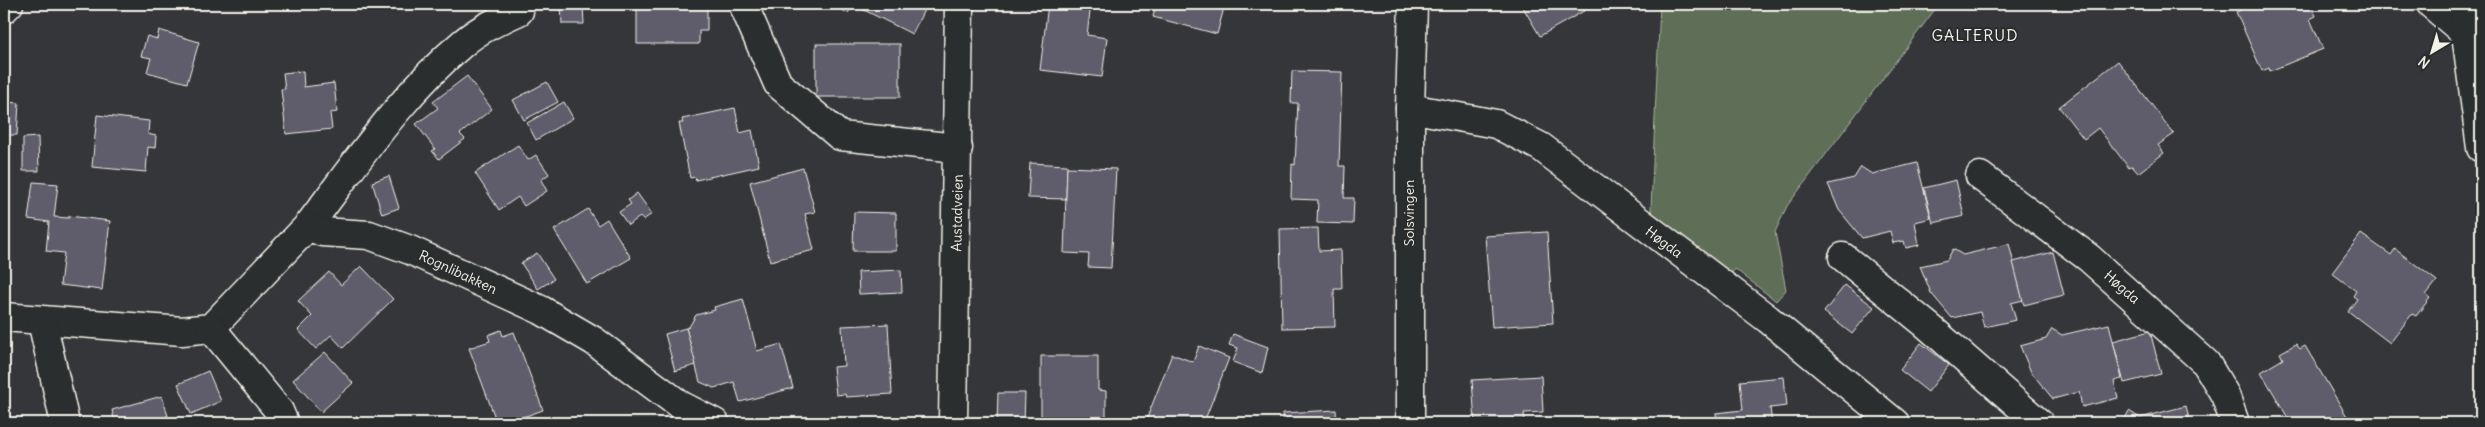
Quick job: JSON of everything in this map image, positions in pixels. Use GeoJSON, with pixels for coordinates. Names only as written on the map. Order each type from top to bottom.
{"type":"FeatureCollection","features":[{"type":"Feature","properties":{"kind":"street"},"geometry":{"type":"LineString","coordinates":[[4,9],[9,4]]}},
{"type":"Feature","properties":{"kind":"street"},"geometry":{"type":"LineString","coordinates":[[743,4],[778,84],[840,136],[958,148]]}},
{"type":"Feature","properties":{"kind":"street","name":"Austadveien"},"geometry":{"type":"LineString","coordinates":[[953,423],[958,148],[958,4]]}},
{"type":"Feature","properties":{"kind":"street","name":"Solsvingen"},"geometry":{"type":"LineString","coordinates":[[1410,423],[1410,108],[1413,4]]}},
{"type":"Feature","properties":{"kind":"street"},"geometry":{"type":"LineString","coordinates":[[2431,4],[2466,34]]}},
{"type":"Feature","properties":{"kind":"street"},"geometry":{"type":"LineString","coordinates":[[2464,4],[2466,34],[2481,148]]}},
{"type":"Feature","properties":{"kind":"street"},"geometry":{"type":"LineString","coordinates":[[4,317],[182,330],[211,328],[308,226],[388,121],[422,82],[464,42],[519,11]]}},
{"type":"Feature","properties":{"kind":"street","name":"Høgda"},"geometry":{"type":"LineString","coordinates":[[1410,108],[1496,124],[1542,147],[1768,319],[1895,423]]}},
{"type":"Feature","properties":{"kind":"street","name":"Høgda"},"geometry":{"type":"LineString","coordinates":[[1980,176],[2089,258],[2206,363],[2225,395],[2235,423]]}},
{"type":"Feature","properties":{"kind":"street","name":"Rognlibakken"},"geometry":{"type":"LineString","coordinates":[[308,226],[322,232],[369,235],[394,244],[542,310],[594,341],[680,405],[715,423]]}},
{"type":"Feature","properties":{"kind":"street"},"geometry":{"type":"LineString","coordinates":[[1843,257],[1928,326],[2039,423]]}},
{"type":"Feature","properties":{"kind":"street"},"geometry":{"type":"LineString","coordinates":[[42,321],[66,423]]}},
{"type":"Feature","properties":{"kind":"street"},"geometry":{"type":"LineString","coordinates":[[211,328],[279,411],[284,423]]}},
{"type":"Feature","properties":{"kind":"green space"},"geometry":{"type":"Polygon","coordinates":[[[1660,4],[1939,4],[1787,206],[1775,232],[1786,290],[1776,301],[1735,269],[1722,285],[1650,231],[1660,4]]]}},
{"type":"Feature","properties":{"kind":"building"},"geometry":{"type":"Polygon","coordinates":[[[561,4],[583,4],[584,24],[562,24],[561,4]]]}},
{"type":"Feature","properties":{"kind":"building"},"geometry":{"type":"Polygon","coordinates":[[[637,4],[707,4],[707,31],[699,31],[699,44],[637,44],[637,4]]]}},
{"type":"Feature","properties":{"kind":"building"},"geometry":{"type":"Polygon","coordinates":[[[830,4],[927,4],[912,34],[854,5],[848,13],[830,4]]]}},
{"type":"Feature","properties":{"kind":"building"},"geometry":{"type":"Polygon","coordinates":[[[1048,4],[1091,4],[1087,35],[1107,38],[1102,77],[1040,70],[1048,4]]]}},
{"type":"Feature","properties":{"kind":"building"},"geometry":{"type":"Polygon","coordinates":[[[1156,4],[1225,4],[1217,34],[1153,17],[1156,4]]]}},
{"type":"Feature","properties":{"kind":"building"},"geometry":{"type":"Polygon","coordinates":[[[1521,4],[1596,4],[1540,36],[1521,4]]]}},
{"type":"Feature","properties":{"kind":"building"},"geometry":{"type":"Polygon","coordinates":[[[2241,4],[2311,4],[2316,16],[2310,19],[2323,49],[2270,71],[2269,68],[2262,71],[2236,12],[2243,9],[2241,4]]]}},
{"type":"Feature","properties":{"kind":"building"},"geometry":{"type":"Polygon","coordinates":[[[159,30],[199,42],[187,83],[147,72],[151,58],[141,56],[147,36],[157,39],[159,30]]]}},
{"type":"Feature","properties":{"kind":"building"},"geometry":{"type":"Polygon","coordinates":[[[816,44],[900,44],[900,97],[816,97],[816,44]]]}},
{"type":"Feature","properties":{"kind":"building"},"geometry":{"type":"Polygon","coordinates":[[[2118,61],[2174,134],[2158,145],[2164,153],[2138,173],[2132,166],[2129,168],[2098,128],[2084,139],[2059,107],[2118,61]]]}},
{"type":"Feature","properties":{"kind":"building"},"geometry":{"type":"Polygon","coordinates":[[[303,71],[304,87],[334,83],[337,112],[330,113],[332,129],[286,134],[281,89],[285,89],[283,73],[303,71]]]}},
{"type":"Feature","properties":{"kind":"building"},"geometry":{"type":"Polygon","coordinates":[[[1292,71],[1342,72],[1339,166],[1345,166],[1344,198],[1354,198],[1353,224],[1317,223],[1318,200],[1291,199],[1292,164],[1295,165],[1298,103],[1291,103],[1292,71]]]}},
{"type":"Feature","properties":{"kind":"building"},"geometry":{"type":"Polygon","coordinates":[[[467,76],[492,109],[460,134],[465,139],[439,159],[432,151],[435,149],[416,124],[438,108],[433,102],[467,76]]]}},
{"type":"Feature","properties":{"kind":"building"},"geometry":{"type":"Polygon","coordinates":[[[547,82],[558,102],[524,120],[513,100],[547,82]]]}},
{"type":"Feature","properties":{"kind":"building"},"geometry":{"type":"Polygon","coordinates":[[[4,90],[6,90],[5,102],[19,103],[17,135],[4,135],[4,90]]]}},
{"type":"Feature","properties":{"kind":"building"},"geometry":{"type":"Polygon","coordinates":[[[564,102],[573,118],[536,140],[527,123],[564,102]]]}},
{"type":"Feature","properties":{"kind":"building"},"geometry":{"type":"Polygon","coordinates":[[[735,108],[740,133],[752,130],[759,166],[696,180],[695,177],[690,178],[679,123],[683,123],[682,119],[735,108]]]}},
{"type":"Feature","properties":{"kind":"building"},"geometry":{"type":"Polygon","coordinates":[[[97,115],[149,121],[148,134],[156,136],[155,148],[148,147],[146,172],[92,167],[97,115]]]}},
{"type":"Feature","properties":{"kind":"building"},"geometry":{"type":"Polygon","coordinates":[[[38,137],[39,171],[23,171],[23,138],[38,137]]]}},
{"type":"Feature","properties":{"kind":"building"},"geometry":{"type":"Polygon","coordinates":[[[518,145],[528,160],[536,155],[549,174],[541,180],[547,191],[524,206],[518,197],[499,210],[475,173],[518,145]]]}},
{"type":"Feature","properties":{"kind":"building"},"geometry":{"type":"Polygon","coordinates":[[[1030,163],[1067,165],[1066,199],[1028,198],[1030,163]]]}},
{"type":"Feature","properties":{"kind":"building"},"geometry":{"type":"Polygon","coordinates":[[[1917,163],[1931,218],[1915,222],[1919,245],[1906,248],[1904,241],[1893,243],[1890,231],[1862,238],[1839,210],[1828,184],[1854,178],[1861,167],[1872,174],[1917,163]]]}},
{"type":"Feature","properties":{"kind":"building"},"geometry":{"type":"Polygon","coordinates":[[[1067,167],[1116,169],[1111,268],[1088,267],[1089,254],[1064,253],[1067,167]]]}},
{"type":"Feature","properties":{"kind":"building"},"geometry":{"type":"Polygon","coordinates":[[[803,168],[815,212],[805,214],[814,250],[770,261],[750,182],[803,168]]]}},
{"type":"Feature","properties":{"kind":"building"},"geometry":{"type":"Polygon","coordinates":[[[389,176],[399,208],[382,214],[372,182],[389,176]]]}},
{"type":"Feature","properties":{"kind":"building"},"geometry":{"type":"Polygon","coordinates":[[[1956,180],[1964,216],[1933,223],[1924,188],[1956,180]]]}},
{"type":"Feature","properties":{"kind":"building"},"geometry":{"type":"Polygon","coordinates":[[[33,182],[58,184],[54,217],[69,218],[69,216],[110,221],[102,290],[60,285],[64,253],[46,251],[49,222],[28,219],[33,182]]]}},
{"type":"Feature","properties":{"kind":"building"},"geometry":{"type":"Polygon","coordinates":[[[637,193],[652,214],[643,220],[640,217],[628,225],[619,212],[631,204],[628,200],[637,193]]]}},
{"type":"Feature","properties":{"kind":"building"},"geometry":{"type":"Polygon","coordinates":[[[588,209],[598,225],[607,219],[631,258],[587,284],[554,230],[588,209]]]}},
{"type":"Feature","properties":{"kind":"building"},"geometry":{"type":"Polygon","coordinates":[[[854,212],[896,213],[896,251],[853,251],[854,212]]]}},
{"type":"Feature","properties":{"kind":"building"},"geometry":{"type":"Polygon","coordinates":[[[1318,228],[1319,251],[1341,250],[1342,289],[1334,289],[1335,327],[1282,328],[1280,229],[1318,228]]]}},
{"type":"Feature","properties":{"kind":"building"},"geometry":{"type":"Polygon","coordinates":[[[1547,232],[1553,323],[1492,327],[1485,236],[1547,232]]]}},
{"type":"Feature","properties":{"kind":"building"},"geometry":{"type":"Polygon","coordinates":[[[2361,234],[2391,255],[2395,249],[2437,281],[2426,295],[2430,298],[2416,316],[2412,314],[2390,343],[2348,311],[2357,299],[2353,296],[2356,291],[2332,273],[2361,234]]]}},
{"type":"Feature","properties":{"kind":"building"},"geometry":{"type":"Polygon","coordinates":[[[2009,244],[2023,300],[2011,303],[2016,320],[1984,327],[1980,312],[1952,318],[1931,293],[1920,266],[1947,260],[1953,249],[1963,255],[2009,244]]]}},
{"type":"Feature","properties":{"kind":"building"},"geometry":{"type":"Polygon","coordinates":[[[2053,252],[2064,295],[2024,305],[2013,262],[2053,252]]]}},
{"type":"Feature","properties":{"kind":"building"},"geometry":{"type":"Polygon","coordinates":[[[537,253],[554,279],[538,289],[521,263],[537,253]]]}},
{"type":"Feature","properties":{"kind":"building"},"geometry":{"type":"Polygon","coordinates":[[[361,266],[393,299],[343,348],[331,335],[316,349],[298,330],[312,316],[298,301],[329,272],[341,285],[361,266]]]}},
{"type":"Feature","properties":{"kind":"building"},"geometry":{"type":"Polygon","coordinates":[[[901,270],[902,292],[859,294],[858,272],[901,270]]]}},
{"type":"Feature","properties":{"kind":"building"},"geometry":{"type":"Polygon","coordinates":[[[1845,285],[1874,307],[1852,334],[1824,312],[1845,285]]]}},
{"type":"Feature","properties":{"kind":"building"},"geometry":{"type":"Polygon","coordinates":[[[743,299],[757,351],[781,344],[793,388],[740,402],[734,382],[714,388],[700,382],[686,328],[689,327],[696,315],[715,310],[714,307],[743,299]]]}},
{"type":"Feature","properties":{"kind":"building"},"geometry":{"type":"Polygon","coordinates":[[[888,324],[892,394],[846,397],[845,394],[836,395],[833,367],[844,366],[842,326],[888,324]]]}},
{"type":"Feature","properties":{"kind":"building"},"geometry":{"type":"Polygon","coordinates":[[[2109,324],[2122,379],[2114,381],[2118,398],[2082,407],[2079,392],[2053,399],[2031,372],[2020,346],[2046,339],[2052,329],[2062,335],[2109,324]]]}},
{"type":"Feature","properties":{"kind":"building"},"geometry":{"type":"Polygon","coordinates":[[[686,328],[696,365],[675,371],[665,334],[686,328]]]}},
{"type":"Feature","properties":{"kind":"building"},"geometry":{"type":"Polygon","coordinates":[[[501,330],[503,336],[514,332],[543,410],[506,423],[497,423],[469,348],[490,341],[488,335],[501,330]]]}},
{"type":"Feature","properties":{"kind":"building"},"geometry":{"type":"Polygon","coordinates":[[[2150,331],[2161,374],[2124,383],[2113,341],[2150,331]]]}},
{"type":"Feature","properties":{"kind":"building"},"geometry":{"type":"Polygon","coordinates":[[[1233,334],[1268,347],[1262,373],[1233,362],[1238,348],[1229,345],[1233,334]]]}},
{"type":"Feature","properties":{"kind":"building"},"geometry":{"type":"Polygon","coordinates":[[[1921,343],[1949,365],[1928,392],[1900,370],[1921,343]]]}},
{"type":"Feature","properties":{"kind":"building"},"geometry":{"type":"Polygon","coordinates":[[[2296,344],[2300,349],[2305,346],[2351,423],[2291,423],[2261,372],[2283,359],[2280,353],[2296,344]]]}},
{"type":"Feature","properties":{"kind":"building"},"geometry":{"type":"Polygon","coordinates":[[[1199,346],[1229,358],[1204,422],[1208,423],[1145,423],[1172,354],[1193,362],[1199,346]]]}},
{"type":"Feature","properties":{"kind":"building"},"geometry":{"type":"Polygon","coordinates":[[[325,352],[353,383],[321,412],[293,380],[325,352]]]}},
{"type":"Feature","properties":{"kind":"building"},"geometry":{"type":"Polygon","coordinates":[[[1041,356],[1098,356],[1098,390],[1106,391],[1106,423],[1041,423],[1041,356]]]}},
{"type":"Feature","properties":{"kind":"building"},"geometry":{"type":"Polygon","coordinates":[[[4,368],[7,369],[5,420],[4,420],[4,368]]]}},
{"type":"Feature","properties":{"kind":"building"},"geometry":{"type":"Polygon","coordinates":[[[208,371],[221,401],[191,414],[178,384],[208,371]]]}},
{"type":"Feature","properties":{"kind":"building"},"geometry":{"type":"Polygon","coordinates":[[[1541,376],[1543,412],[1524,413],[1525,423],[1475,423],[1472,380],[1541,376]]]}},
{"type":"Feature","properties":{"kind":"building"},"geometry":{"type":"Polygon","coordinates":[[[1784,377],[1787,406],[1770,408],[1772,423],[1717,423],[1716,413],[1743,410],[1740,381],[1784,377]]]}},
{"type":"Feature","properties":{"kind":"building"},"geometry":{"type":"Polygon","coordinates":[[[998,393],[1025,393],[1024,423],[997,423],[998,393]]]}},
{"type":"Feature","properties":{"kind":"building"},"geometry":{"type":"Polygon","coordinates":[[[162,396],[168,416],[157,419],[158,423],[115,423],[112,410],[162,396]]]}},
{"type":"Feature","properties":{"kind":"building"},"geometry":{"type":"Polygon","coordinates":[[[2186,406],[2190,423],[2118,423],[2123,422],[2129,411],[2140,418],[2186,406]]]}},
{"type":"Feature","properties":{"kind":"building"},"geometry":{"type":"Polygon","coordinates":[[[1336,410],[1337,423],[1284,423],[1283,413],[1336,410]]]}},
{"type":"Feature","properties":{"kind":"district","name":"GALTERUD"},"geometry":{"type":"Point","coordinates":[1975,35]}}]}
